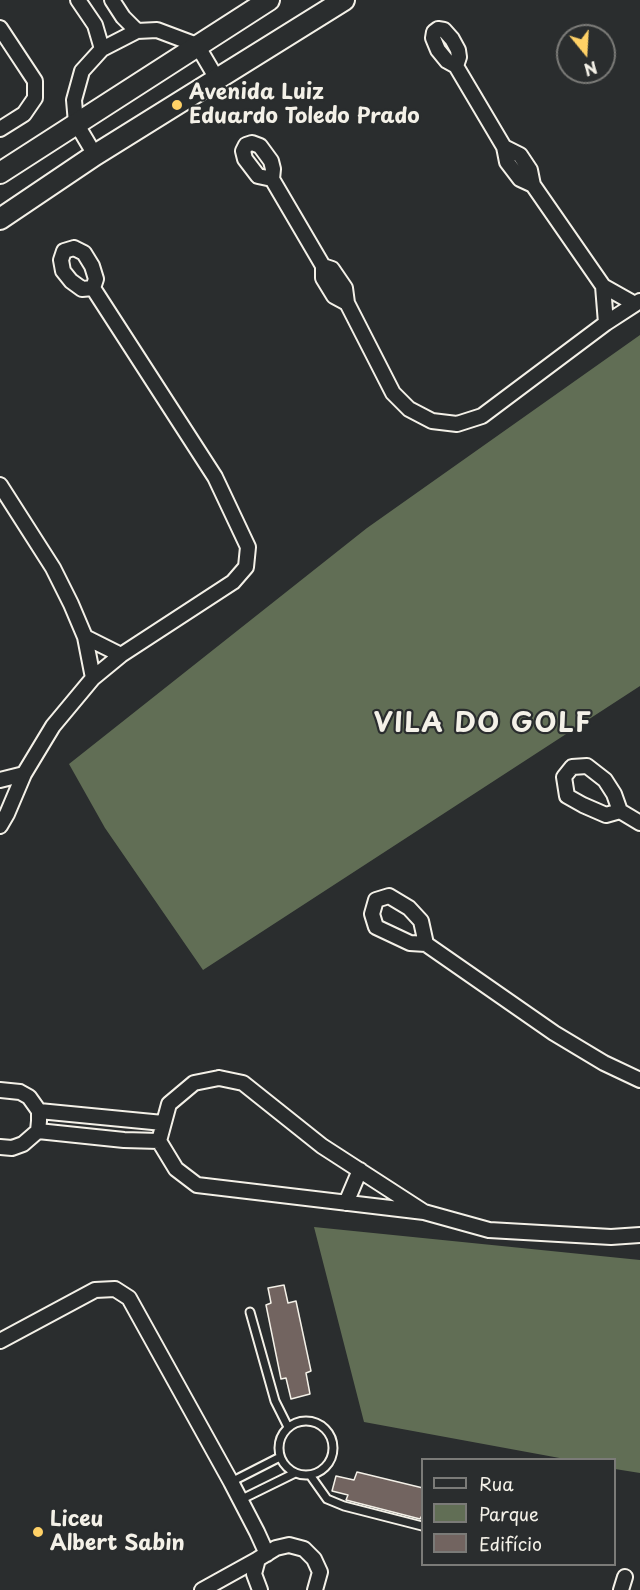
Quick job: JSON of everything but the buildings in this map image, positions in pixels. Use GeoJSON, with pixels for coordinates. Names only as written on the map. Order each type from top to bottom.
{"type":"FeatureCollection","features":[{"type":"Feature","properties":{"kind":"main road"},"geometry":{"type":"LineString","coordinates":[[0,173],[269,0]]}},
{"type":"Feature","properties":{"kind":"main road"},"geometry":{"type":"LineString","coordinates":[[0,219],[95,156],[344,0]]}},
{"type":"Feature","properties":{"kind":"street"},"geometry":{"type":"LineString","coordinates":[[78,0],[95,25],[102,49]]}},
{"type":"Feature","properties":{"kind":"street"},"geometry":{"type":"LineString","coordinates":[[112,0],[123,17],[137,31]]}},
{"type":"Feature","properties":{"kind":"street"},"geometry":{"type":"LineString","coordinates":[[0,27],[35,81],[35,98],[24,114],[0,129]]}},
{"type":"Feature","properties":{"kind":"street"},"geometry":{"type":"LineString","coordinates":[[95,156],[76,123],[74,100],[82,71],[102,49],[137,31],[157,30],[197,45],[217,79]]}},
{"type":"Feature","properties":{"kind":"street"},"geometry":{"type":"LineString","coordinates":[[456,66],[504,147],[507,162],[520,179],[533,184],[603,286],[637,303]]}},
{"type":"Feature","properties":{"kind":"street"},"geometry":{"type":"LineString","coordinates":[[272,179],[323,266],[322,278],[334,296],[347,303],[393,393],[409,409],[432,421],[457,424],[482,416],[606,323],[637,303]]}},
{"type":"Feature","properties":{"kind":"street"},"geometry":{"type":"LineString","coordinates":[[603,286],[606,323]]}},
{"type":"Feature","properties":{"kind":"street"},"geometry":{"type":"LineString","coordinates":[[2,815],[53,726],[93,678],[121,655],[233,582],[246,567],[248,547],[215,477],[93,288]]}},
{"type":"Feature","properties":{"kind":"street"},"geometry":{"type":"LineString","coordinates":[[0,485],[53,568],[85,637],[93,678]]}},
{"type":"Feature","properties":{"kind":"street"},"geometry":{"type":"LineString","coordinates":[[85,637],[121,655]]}},
{"type":"Feature","properties":{"kind":"street"},"geometry":{"type":"LineString","coordinates":[[0,780],[24,774]]}},
{"type":"Feature","properties":{"kind":"street"},"geometry":{"type":"LineString","coordinates":[[620,811],[640,824]]}},
{"type":"Feature","properties":{"kind":"street"},"geometry":{"type":"LineString","coordinates":[[426,944],[554,1033],[604,1063],[640,1080]]}},
{"type":"Feature","properties":{"kind":"street"},"geometry":{"type":"LineString","coordinates":[[424,1212],[322,1146],[243,1083],[219,1078],[194,1083],[169,1104],[159,1141],[176,1169],[197,1185],[424,1212],[489,1230],[610,1237],[640,1235]]}},
{"type":"Feature","properties":{"kind":"street"},"geometry":{"type":"LineString","coordinates":[[0,1090],[20,1092],[29,1097],[39,1112],[38,1131],[23,1144],[12,1148],[0,1148]]}},
{"type":"Feature","properties":{"kind":"street"},"geometry":{"type":"LineString","coordinates":[[39,1112],[163,1123]]}},
{"type":"Feature","properties":{"kind":"street"},"geometry":{"type":"LineString","coordinates":[[38,1131],[124,1140],[159,1141]]}},
{"type":"Feature","properties":{"kind":"street"},"geometry":{"type":"LineString","coordinates":[[346,1203],[360,1170]]}},
{"type":"Feature","properties":{"kind":"street"},"geometry":{"type":"LineString","coordinates":[[0,1341],[95,1290],[115,1289],[129,1298],[240,1500],[262,1557],[254,1574],[260,1590]]}},
{"type":"Feature","properties":{"kind":"street"},"geometry":{"type":"LineString","coordinates":[[202,1590],[276,1548],[289,1545],[304,1549],[314,1559],[320,1572],[317,1589]]}},
{"type":"Feature","properties":{"kind":"lane"},"geometry":{"type":"LineString","coordinates":[[250,1312],[275,1401],[288,1426]]}},
{"type":"Feature","properties":{"kind":"lane"},"geometry":{"type":"LineString","coordinates":[[240,1500],[295,1473],[310,1475],[326,1467],[332,1459],[334,1450],[329,1432],[315,1421],[306,1420],[288,1426],[280,1440],[280,1457],[295,1473]]}},
{"type":"Feature","properties":{"kind":"lane"},"geometry":{"type":"LineString","coordinates":[[231,1482],[280,1457]]}},
{"type":"Feature","properties":{"kind":"lane"},"geometry":{"type":"LineString","coordinates":[[310,1475],[327,1499],[344,1506],[421,1525]]}},
{"type":"Feature","properties":{"kind":"green space"},"geometry":{"type":"Polygon","coordinates":[[[640,335],[640,686],[203,970],[105,828],[69,764],[367,528],[640,335]]]}},
{"type":"Feature","properties":{"kind":"green space"},"geometry":{"type":"Polygon","coordinates":[[[314,1227],[640,1260],[640,1473],[616,1469],[616,1458],[560,1458],[364,1422],[314,1227]]]}},
{"type":"Feature","properties":{"kind":"place","name":"Avenida Luiz Eduardo Toledo Prado"},"geometry":{"type":"Point","coordinates":[177,105]}},
{"type":"Feature","properties":{"kind":"place","name":"Liceu Albert Sabin"},"geometry":{"type":"Point","coordinates":[38,1532]}},
{"type":"Feature","properties":{"kind":"district","name":"VILA DO GOLF"},"geometry":{"type":"Point","coordinates":[483,725]}}]}
